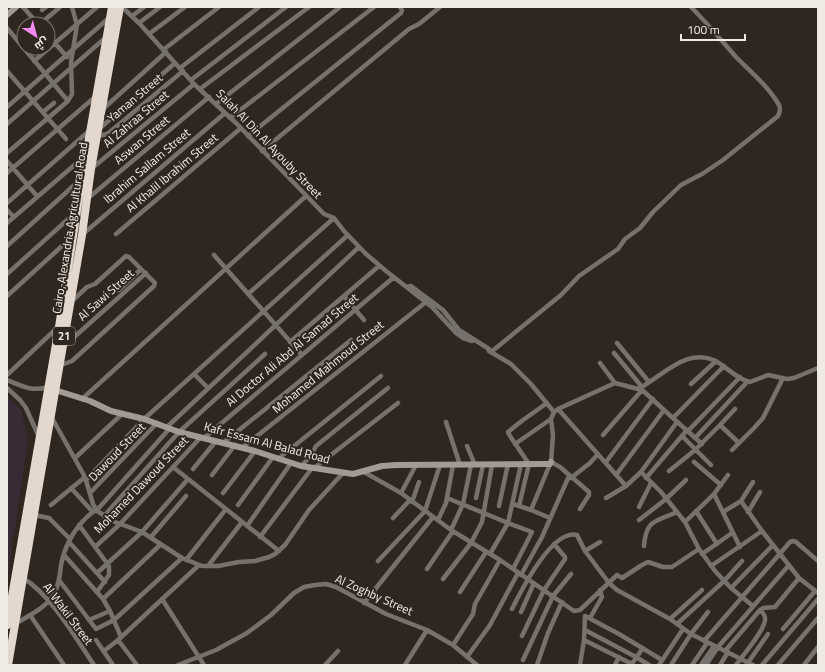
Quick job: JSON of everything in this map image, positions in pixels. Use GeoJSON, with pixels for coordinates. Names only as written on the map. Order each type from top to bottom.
{"type":"FeatureCollection","features":[{"type":"Feature","properties":{"kind":"highway","name":"Cairo, Alexandria Agricultural Road"},"geometry":{"type":"LineString","coordinates":[[8,665],[11,625],[22,559],[51,416],[52,388],[59,327],[87,199],[96,131],[96,95],[112,7]]}},
{"type":"Feature","properties":{"kind":"highway","name":"Cairo, Alexandria Agricultural Road"},"geometry":{"type":"LineString","coordinates":[[31,518],[39,437],[59,364],[70,303],[78,235],[78,210],[86,154],[96,131],[103,109],[121,7]]}},
{"type":"Feature","properties":{"kind":"highway","name":"Cairo, Alexandria Agricultural Road"},"geometry":{"type":"LineString","coordinates":[[11,625],[23,578],[22,559]]}},
{"type":"Feature","properties":{"kind":"street"},"geometry":{"type":"LineString","coordinates":[[7,15],[16,7]]}},
{"type":"Feature","properties":{"kind":"street"},"geometry":{"type":"LineString","coordinates":[[23,7],[31,16]]}},
{"type":"Feature","properties":{"kind":"street"},"geometry":{"type":"LineString","coordinates":[[49,16],[60,7]]}},
{"type":"Feature","properties":{"kind":"street"},"geometry":{"type":"LineString","coordinates":[[7,153],[68,101],[72,94],[71,64],[77,25],[72,7]]}},
{"type":"Feature","properties":{"kind":"street"},"geometry":{"type":"LineString","coordinates":[[56,42],[98,7]]}},
{"type":"Feature","properties":{"kind":"street","name":"Salah Al Din Al Ayouby Street"},"geometry":{"type":"LineString","coordinates":[[121,7],[139,23],[193,82],[241,128],[324,214],[334,218],[359,247],[379,266],[436,310],[459,336],[471,341],[511,364],[547,403],[606,462],[626,486]]}},
{"type":"Feature","properties":{"kind":"street"},"geometry":{"type":"LineString","coordinates":[[132,16],[144,7]]}},
{"type":"Feature","properties":{"kind":"street"},"geometry":{"type":"LineString","coordinates":[[139,23],[160,7]]}},
{"type":"Feature","properties":{"kind":"street"},"geometry":{"type":"LineString","coordinates":[[149,34],[185,7]]}},
{"type":"Feature","properties":{"kind":"street"},"geometry":{"type":"LineString","coordinates":[[103,109],[164,51],[219,7]]}},
{"type":"Feature","properties":{"kind":"street","name":"Yaman Street"},"geometry":{"type":"LineString","coordinates":[[96,131],[107,134],[112,131],[181,69],[259,7]]}},
{"type":"Feature","properties":{"kind":"street","name":"Al Zahraa Street"},"geometry":{"type":"LineString","coordinates":[[91,169],[193,82],[286,7]]}},
{"type":"Feature","properties":{"kind":"street"},"geometry":{"type":"LineString","coordinates":[[200,89],[309,7]]}},
{"type":"Feature","properties":{"kind":"street"},"geometry":{"type":"LineString","coordinates":[[216,104],[340,7]]}},
{"type":"Feature","properties":{"kind":"street"},"geometry":{"type":"LineString","coordinates":[[230,118],[374,7]]}},
{"type":"Feature","properties":{"kind":"street"},"geometry":{"type":"LineString","coordinates":[[248,136],[401,13],[402,10],[400,7]]}},
{"type":"Feature","properties":{"kind":"street"},"geometry":{"type":"LineString","coordinates":[[262,151],[403,34],[420,24],[440,7]]}},
{"type":"Feature","properties":{"kind":"street"},"geometry":{"type":"LineString","coordinates":[[491,352],[561,295],[579,276],[618,249],[625,239],[643,226],[653,212],[681,185],[702,174],[723,160],[778,116],[780,106],[753,72],[734,54],[691,7]]}},
{"type":"Feature","properties":{"kind":"street"},"geometry":{"type":"LineString","coordinates":[[7,107],[110,17]]}},
{"type":"Feature","properties":{"kind":"street"},"geometry":{"type":"LineString","coordinates":[[7,28],[68,101]]}},
{"type":"Feature","properties":{"kind":"street"},"geometry":{"type":"LineString","coordinates":[[7,124],[53,83],[71,64],[107,36]]}},
{"type":"Feature","properties":{"kind":"street"},"geometry":{"type":"LineString","coordinates":[[56,44],[71,64]]}},
{"type":"Feature","properties":{"kind":"street"},"geometry":{"type":"LineString","coordinates":[[34,61],[40,56]]}},
{"type":"Feature","properties":{"kind":"street"},"geometry":{"type":"LineString","coordinates":[[7,203],[96,131],[175,63]]}},
{"type":"Feature","properties":{"kind":"street"},"geometry":{"type":"LineString","coordinates":[[8,73],[66,139]]}},
{"type":"Feature","properties":{"kind":"street"},"geometry":{"type":"LineString","coordinates":[[7,173],[96,95]]}},
{"type":"Feature","properties":{"kind":"street","name":"Aswan Street"},"geometry":{"type":"LineString","coordinates":[[87,199],[209,97]]}},
{"type":"Feature","properties":{"kind":"street"},"geometry":{"type":"LineString","coordinates":[[43,112],[54,103]]}},
{"type":"Feature","properties":{"kind":"street","name":"Ibrahim Sallam Street"},"geometry":{"type":"LineString","coordinates":[[7,296],[78,235],[225,114]]}},
{"type":"Feature","properties":{"kind":"street","name":"Al Khalil Ibrahim Street"},"geometry":{"type":"LineString","coordinates":[[116,234],[241,128]]}},
{"type":"Feature","properties":{"kind":"street"},"geometry":{"type":"LineString","coordinates":[[7,223],[86,154]]}},
{"type":"Feature","properties":{"kind":"street"},"geometry":{"type":"LineString","coordinates":[[7,161],[38,196]]}},
{"type":"Feature","properties":{"kind":"street"},"geometry":{"type":"LineString","coordinates":[[7,246],[82,178]]}},
{"type":"Feature","properties":{"kind":"street"},"geometry":{"type":"LineString","coordinates":[[82,399],[306,196]]}},
{"type":"Feature","properties":{"kind":"street"},"geometry":{"type":"LineString","coordinates":[[7,210],[14,218]]}},
{"type":"Feature","properties":{"kind":"street"},"geometry":{"type":"LineString","coordinates":[[7,274],[78,210]]}},
{"type":"Feature","properties":{"kind":"street"},"geometry":{"type":"LineString","coordinates":[[248,294],[334,218]]}},
{"type":"Feature","properties":{"kind":"street"},"geometry":{"type":"LineString","coordinates":[[51,504],[85,479],[144,419],[348,235]]}},
{"type":"Feature","properties":{"kind":"street"},"geometry":{"type":"LineString","coordinates":[[11,625],[30,615],[49,601],[56,590],[64,555],[69,541],[79,525],[208,388],[359,247]]}},
{"type":"Feature","properties":{"kind":"street"},"geometry":{"type":"LineString","coordinates":[[214,255],[302,355]]}},
{"type":"Feature","properties":{"kind":"street"},"geometry":{"type":"LineString","coordinates":[[59,364],[72,361],[154,286],[154,281],[129,257],[124,257],[94,285],[87,288],[70,303]]}},
{"type":"Feature","properties":{"kind":"street"},"geometry":{"type":"LineString","coordinates":[[290,342],[379,266]]}},
{"type":"Feature","properties":{"kind":"street"},"geometry":{"type":"LineString","coordinates":[[99,302],[111,291],[119,290],[141,269]]}},
{"type":"Feature","properties":{"kind":"street","name":"Al Sawi Street"},"geometry":{"type":"LineString","coordinates":[[62,348],[146,274]]}},
{"type":"Feature","properties":{"kind":"street","name":"Al Doctor Ali Abd Al Samad Street"},"geometry":{"type":"LineString","coordinates":[[202,437],[394,277]]}},
{"type":"Feature","properties":{"kind":"street","name":"Salah Al Din Al Ayouby Street"},"geometry":{"type":"LineString","coordinates":[[407,287],[412,286],[440,307],[459,330],[489,349],[491,352]]}},
{"type":"Feature","properties":{"kind":"street"},"geometry":{"type":"LineString","coordinates":[[344,296],[364,320]]}},
{"type":"Feature","properties":{"kind":"street","name":"Mohamed Mahmoud Street"},"geometry":{"type":"LineString","coordinates":[[243,448],[426,302]]}},
{"type":"Feature","properties":{"kind":"street"},"geometry":{"type":"LineString","coordinates":[[7,375],[59,327]]}},
{"type":"Feature","properties":{"kind":"street"},"geometry":{"type":"LineString","coordinates":[[223,443],[351,340]]}},
{"type":"Feature","properties":{"kind":"street"},"geometry":{"type":"LineString","coordinates":[[617,343],[649,382]]}},
{"type":"Feature","properties":{"kind":"street"},"geometry":{"type":"LineString","coordinates":[[614,353],[641,388],[702,444]]}},
{"type":"Feature","properties":{"kind":"street"},"geometry":{"type":"LineString","coordinates":[[104,516],[179,432],[265,354]]}},
{"type":"Feature","properties":{"kind":"street"},"geometry":{"type":"LineString","coordinates":[[603,435],[641,388],[661,373],[693,357],[705,356],[716,361],[747,382]]}},
{"type":"Feature","properties":{"kind":"street"},"geometry":{"type":"LineString","coordinates":[[691,384],[716,361]]}},
{"type":"Feature","properties":{"kind":"street"},"geometry":{"type":"LineString","coordinates":[[600,363],[615,383],[636,389],[641,388]]}},
{"type":"Feature","properties":{"kind":"street"},"geometry":{"type":"LineString","coordinates":[[606,498],[626,486],[641,472],[675,420],[724,366]]}},
{"type":"Feature","properties":{"kind":"street"},"geometry":{"type":"LineString","coordinates":[[695,438],[747,382],[754,381],[768,375],[783,378],[794,378],[818,368]]}},
{"type":"Feature","properties":{"kind":"street"},"geometry":{"type":"LineString","coordinates":[[194,374],[208,388]]}},
{"type":"Feature","properties":{"kind":"street"},"geometry":{"type":"LineString","coordinates":[[238,505],[275,458],[381,376]]}},
{"type":"Feature","properties":{"kind":"street"},"geometry":{"type":"LineString","coordinates":[[646,478],[682,436],[740,377]]}},
{"type":"Feature","properties":{"kind":"street"},"geometry":{"type":"LineString","coordinates":[[732,450],[762,418],[783,378]]}},
{"type":"Feature","properties":{"kind":"street"},"geometry":{"type":"LineString","coordinates":[[7,380],[32,389],[52,388]]}},
{"type":"Feature","properties":{"kind":"street"},"geometry":{"type":"LineString","coordinates":[[515,444],[551,419],[556,411],[615,383]]}},
{"type":"Feature","properties":{"kind":"street"},"geometry":{"type":"LineString","coordinates":[[7,388],[26,408],[39,437]]}},
{"type":"Feature","properties":{"kind":"street","name":"Kafr Essam Al Balad Road"},"geometry":{"type":"LineString","coordinates":[[52,388],[111,411],[144,419],[179,432],[255,451],[301,466],[343,473],[353,474],[389,465],[492,465],[551,463]]}},
{"type":"Feature","properties":{"kind":"street"},"geometry":{"type":"LineString","coordinates":[[301,466],[310,457],[316,446],[388,388]]}},
{"type":"Feature","properties":{"kind":"street"},"geometry":{"type":"LineString","coordinates":[[606,462],[653,399]]}},
{"type":"Feature","properties":{"kind":"street"},"geometry":{"type":"LineString","coordinates":[[260,537],[313,468],[398,403]]}},
{"type":"Feature","properties":{"kind":"street"},"geometry":{"type":"LineString","coordinates":[[519,506],[529,464],[508,434],[509,431],[547,403]]}},
{"type":"Feature","properties":{"kind":"street"},"geometry":{"type":"LineString","coordinates":[[668,471],[702,444],[735,409]]}},
{"type":"Feature","properties":{"kind":"street"},"geometry":{"type":"LineString","coordinates":[[616,475],[664,410]]}},
{"type":"Feature","properties":{"kind":"street"},"geometry":{"type":"LineString","coordinates":[[75,458],[122,414]]}},
{"type":"Feature","properties":{"kind":"street"},"geometry":{"type":"LineString","coordinates":[[51,416],[85,479],[94,510]]}},
{"type":"Feature","properties":{"kind":"street"},"geometry":{"type":"LineString","coordinates":[[531,510],[551,463],[553,435],[551,419]]}},
{"type":"Feature","properties":{"kind":"street"},"geometry":{"type":"LineString","coordinates":[[364,603],[435,519],[447,498],[457,465],[446,422]]}},
{"type":"Feature","properties":{"kind":"street","name":"Dawoud Street"},"geometry":{"type":"LineString","coordinates":[[90,494],[157,424]]}},
{"type":"Feature","properties":{"kind":"street"},"geometry":{"type":"LineString","coordinates":[[720,426],[739,443]]}},
{"type":"Feature","properties":{"kind":"street"},"geometry":{"type":"LineString","coordinates":[[682,436],[711,465]]}},
{"type":"Feature","properties":{"kind":"street","name":"Mohamed Dawoud Street"},"geometry":{"type":"LineString","coordinates":[[96,547],[120,524],[202,437]]}},
{"type":"Feature","properties":{"kind":"street"},"geometry":{"type":"LineString","coordinates":[[192,469],[216,441]]}},
{"type":"Feature","properties":{"kind":"street"},"geometry":{"type":"LineString","coordinates":[[212,475],[235,446]]}},
{"type":"Feature","properties":{"kind":"street"},"geometry":{"type":"LineString","coordinates":[[427,569],[452,530],[463,504],[473,465],[467,446]]}},
{"type":"Feature","properties":{"kind":"street"},"geometry":{"type":"LineString","coordinates":[[223,493],[255,451]]}},
{"type":"Feature","properties":{"kind":"street"},"geometry":{"type":"LineString","coordinates":[[467,657],[490,625],[542,537],[570,477],[590,463],[598,454]]}},
{"type":"Feature","properties":{"kind":"street"},"geometry":{"type":"LineString","coordinates":[[694,462],[721,485]]}},
{"type":"Feature","properties":{"kind":"street"},"geometry":{"type":"LineString","coordinates":[[247,526],[291,463]]}},
{"type":"Feature","properties":{"kind":"street"},"geometry":{"type":"LineString","coordinates":[[551,463],[560,467],[589,494],[580,508]]}},
{"type":"Feature","properties":{"kind":"street"},"geometry":{"type":"LineString","coordinates":[[500,506],[508,464]]}},
{"type":"Feature","properties":{"kind":"street"},"geometry":{"type":"LineString","coordinates":[[460,592],[508,523],[521,464]]}},
{"type":"Feature","properties":{"kind":"street"},"geometry":{"type":"LineString","coordinates":[[401,493],[416,465]]}},
{"type":"Feature","properties":{"kind":"street"},"geometry":{"type":"LineString","coordinates":[[378,561],[425,511],[440,465]]}},
{"type":"Feature","properties":{"kind":"street"},"geometry":{"type":"LineString","coordinates":[[476,498],[483,465]]}},
{"type":"Feature","properties":{"kind":"street"},"geometry":{"type":"LineString","coordinates":[[443,579],[471,543],[482,522],[492,465]]}},
{"type":"Feature","properties":{"kind":"street"},"geometry":{"type":"LineString","coordinates":[[173,467],[279,551]]}},
{"type":"Feature","properties":{"kind":"street"},"geometry":{"type":"LineString","coordinates":[[364,472],[401,493],[435,519],[500,560],[574,611],[580,610],[617,575],[622,578],[648,562],[663,567],[672,567],[699,549]]}},
{"type":"Feature","properties":{"kind":"street"},"geometry":{"type":"LineString","coordinates":[[641,472],[661,492],[685,522],[699,549],[711,566],[731,588],[753,606]]}},
{"type":"Feature","properties":{"kind":"street"},"geometry":{"type":"LineString","coordinates":[[71,488],[94,510],[104,516],[142,532],[184,559],[199,565],[208,566],[263,560],[279,551],[285,546],[309,510],[343,473]]}},
{"type":"Feature","properties":{"kind":"street"},"geometry":{"type":"LineString","coordinates":[[685,522],[714,494],[728,475]]}},
{"type":"Feature","properties":{"kind":"street"},"geometry":{"type":"LineString","coordinates":[[97,573],[142,532],[188,479]]}},
{"type":"Feature","properties":{"kind":"street"},"geometry":{"type":"LineString","coordinates":[[639,520],[666,499],[686,480]]}},
{"type":"Feature","properties":{"kind":"street"},"geometry":{"type":"LineString","coordinates":[[393,518],[411,501],[419,482]]}},
{"type":"Feature","properties":{"kind":"street"},"geometry":{"type":"LineString","coordinates":[[723,512],[741,501],[753,482]]}},
{"type":"Feature","properties":{"kind":"street"},"geometry":{"type":"LineString","coordinates":[[639,507],[651,483]]}},
{"type":"Feature","properties":{"kind":"street"},"geometry":{"type":"LineString","coordinates":[[748,512],[760,492]]}},
{"type":"Feature","properties":{"kind":"street"},"geometry":{"type":"LineString","coordinates":[[714,494],[740,547]]}},
{"type":"Feature","properties":{"kind":"street"},"geometry":{"type":"LineString","coordinates":[[151,537],[186,496]]}},
{"type":"Feature","properties":{"kind":"street"},"geometry":{"type":"LineString","coordinates":[[447,498],[532,532],[513,569]]}},
{"type":"Feature","properties":{"kind":"street"},"geometry":{"type":"LineString","coordinates":[[741,501],[762,531],[799,578],[816,592],[783,629]]}},
{"type":"Feature","properties":{"kind":"street"},"geometry":{"type":"LineString","coordinates":[[513,504],[550,518]]}},
{"type":"Feature","properties":{"kind":"street"},"geometry":{"type":"LineString","coordinates":[[59,580],[96,629],[114,620],[184,559],[226,509]]}},
{"type":"Feature","properties":{"kind":"street"},"geometry":{"type":"LineString","coordinates":[[696,511],[717,544]]}},
{"type":"Feature","properties":{"kind":"street"},"geometry":{"type":"LineString","coordinates":[[644,546],[648,526],[676,512]]}},
{"type":"Feature","properties":{"kind":"street"},"geometry":{"type":"LineString","coordinates":[[31,518],[49,518],[105,582]]}},
{"type":"Feature","properties":{"kind":"street"},"geometry":{"type":"LineString","coordinates":[[208,566],[242,522]]}},
{"type":"Feature","properties":{"kind":"street"},"geometry":{"type":"LineString","coordinates":[[79,525],[108,564],[110,572],[105,582],[97,592]]}},
{"type":"Feature","properties":{"kind":"street"},"geometry":{"type":"LineString","coordinates":[[711,566],[762,531]]}},
{"type":"Feature","properties":{"kind":"street"},"geometry":{"type":"LineString","coordinates":[[702,554],[732,533]]}},
{"type":"Feature","properties":{"kind":"street"},"geometry":{"type":"LineString","coordinates":[[512,609],[528,579],[554,544],[562,538],[574,534],[577,535],[585,551],[609,583],[617,590],[670,619],[683,629],[706,642],[740,658],[749,664],[768,634]]}},
{"type":"Feature","properties":{"kind":"street"},"geometry":{"type":"LineString","coordinates":[[585,551],[600,542]]}},
{"type":"Feature","properties":{"kind":"street"},"geometry":{"type":"LineString","coordinates":[[692,665],[706,642],[742,597],[790,542],[796,542],[818,561]]}},
{"type":"Feature","properties":{"kind":"street"},"geometry":{"type":"LineString","coordinates":[[103,599],[161,544]]}},
{"type":"Feature","properties":{"kind":"street"},"geometry":{"type":"LineString","coordinates":[[522,636],[544,590],[565,557],[554,544]]}},
{"type":"Feature","properties":{"kind":"street"},"geometry":{"type":"LineString","coordinates":[[731,588],[773,544]]}},
{"type":"Feature","properties":{"kind":"street"},"geometry":{"type":"LineString","coordinates":[[64,555],[103,599],[114,620],[120,638],[136,665]]}},
{"type":"Feature","properties":{"kind":"street"},"geometry":{"type":"LineString","coordinates":[[453,645],[474,614],[474,604],[500,560]]}},
{"type":"Feature","properties":{"kind":"street"},"geometry":{"type":"LineString","coordinates":[[677,624],[724,581],[742,561]]}},
{"type":"Feature","properties":{"kind":"street"},"geometry":{"type":"LineString","coordinates":[[104,651],[199,565]]}},
{"type":"Feature","properties":{"kind":"street"},"geometry":{"type":"LineString","coordinates":[[701,665],[716,646],[789,565]]}},
{"type":"Feature","properties":{"kind":"street"},"geometry":{"type":"LineString","coordinates":[[522,660],[553,596],[571,574]]}},
{"type":"Feature","properties":{"kind":"street","name":"Al Wakil Street"},"geometry":{"type":"LineString","coordinates":[[23,578],[33,584],[49,601],[94,665]]}},
{"type":"Feature","properties":{"kind":"street"},"geometry":{"type":"LineString","coordinates":[[720,665],[727,652],[760,610],[763,608],[775,607],[799,578]]}},
{"type":"Feature","properties":{"kind":"street","name":"Al Zoghby Street"},"geometry":{"type":"LineString","coordinates":[[178,665],[232,642],[247,633],[271,615],[285,600],[304,587],[326,584],[336,587],[386,614],[427,630],[453,645],[477,665]]}},
{"type":"Feature","properties":{"kind":"street"},"geometry":{"type":"LineString","coordinates":[[521,612],[534,584]]}},
{"type":"Feature","properties":{"kind":"street"},"geometry":{"type":"LineString","coordinates":[[590,618],[602,596],[600,590]]}},
{"type":"Feature","properties":{"kind":"street"},"geometry":{"type":"LineString","coordinates":[[670,619],[702,590]]}},
{"type":"Feature","properties":{"kind":"street"},"geometry":{"type":"LineString","coordinates":[[162,599],[200,656],[204,665]]}},
{"type":"Feature","properties":{"kind":"street"},"geometry":{"type":"LineString","coordinates":[[762,665],[818,599]]}},
{"type":"Feature","properties":{"kind":"street"},"geometry":{"type":"LineString","coordinates":[[537,665],[548,633],[562,602]]}},
{"type":"Feature","properties":{"kind":"street"},"geometry":{"type":"LineString","coordinates":[[736,665],[761,631],[765,623],[765,618],[760,610]]}},
{"type":"Feature","properties":{"kind":"street"},"geometry":{"type":"LineString","coordinates":[[89,620],[110,611]]}},
{"type":"Feature","properties":{"kind":"street"},"geometry":{"type":"LineString","coordinates":[[671,665],[708,612]]}},
{"type":"Feature","properties":{"kind":"street"},"geometry":{"type":"LineString","coordinates":[[30,615],[64,665]]}},
{"type":"Feature","properties":{"kind":"street"},"geometry":{"type":"LineString","coordinates":[[580,665],[584,640],[585,616],[662,660]]}},
{"type":"Feature","properties":{"kind":"street"},"geometry":{"type":"LineString","coordinates":[[778,665],[818,618]]}},
{"type":"Feature","properties":{"kind":"street"},"geometry":{"type":"LineString","coordinates":[[659,665],[683,629]]}},
{"type":"Feature","properties":{"kind":"street"},"geometry":{"type":"LineString","coordinates":[[405,665],[427,630]]}},
{"type":"Feature","properties":{"kind":"street"},"geometry":{"type":"LineString","coordinates":[[585,630],[649,665]]}},
{"type":"Feature","properties":{"kind":"street"},"geometry":{"type":"LineString","coordinates":[[96,640],[113,665]]}},
{"type":"Feature","properties":{"kind":"street"},"geometry":{"type":"LineString","coordinates":[[584,640],[619,657],[631,665],[643,648]]}},
{"type":"Feature","properties":{"kind":"street"},"geometry":{"type":"LineString","coordinates":[[706,665],[716,646]]}},
{"type":"Feature","properties":{"kind":"street"},"geometry":{"type":"LineString","coordinates":[[804,665],[818,647]]}},
{"type":"Feature","properties":{"kind":"street"},"geometry":{"type":"LineString","coordinates":[[325,665],[338,651]]}},
{"type":"Feature","properties":{"kind":"street"},"geometry":{"type":"LineString","coordinates":[[615,665],[619,657]]}},
{"type":"Feature","properties":{"kind":"shaded area"},"geometry":{"type":"Polygon","coordinates":[[[7,396],[21,410],[28,439],[14,535],[12,535],[11,548],[9,548],[12,549],[7,587],[7,396]]]}}]}
